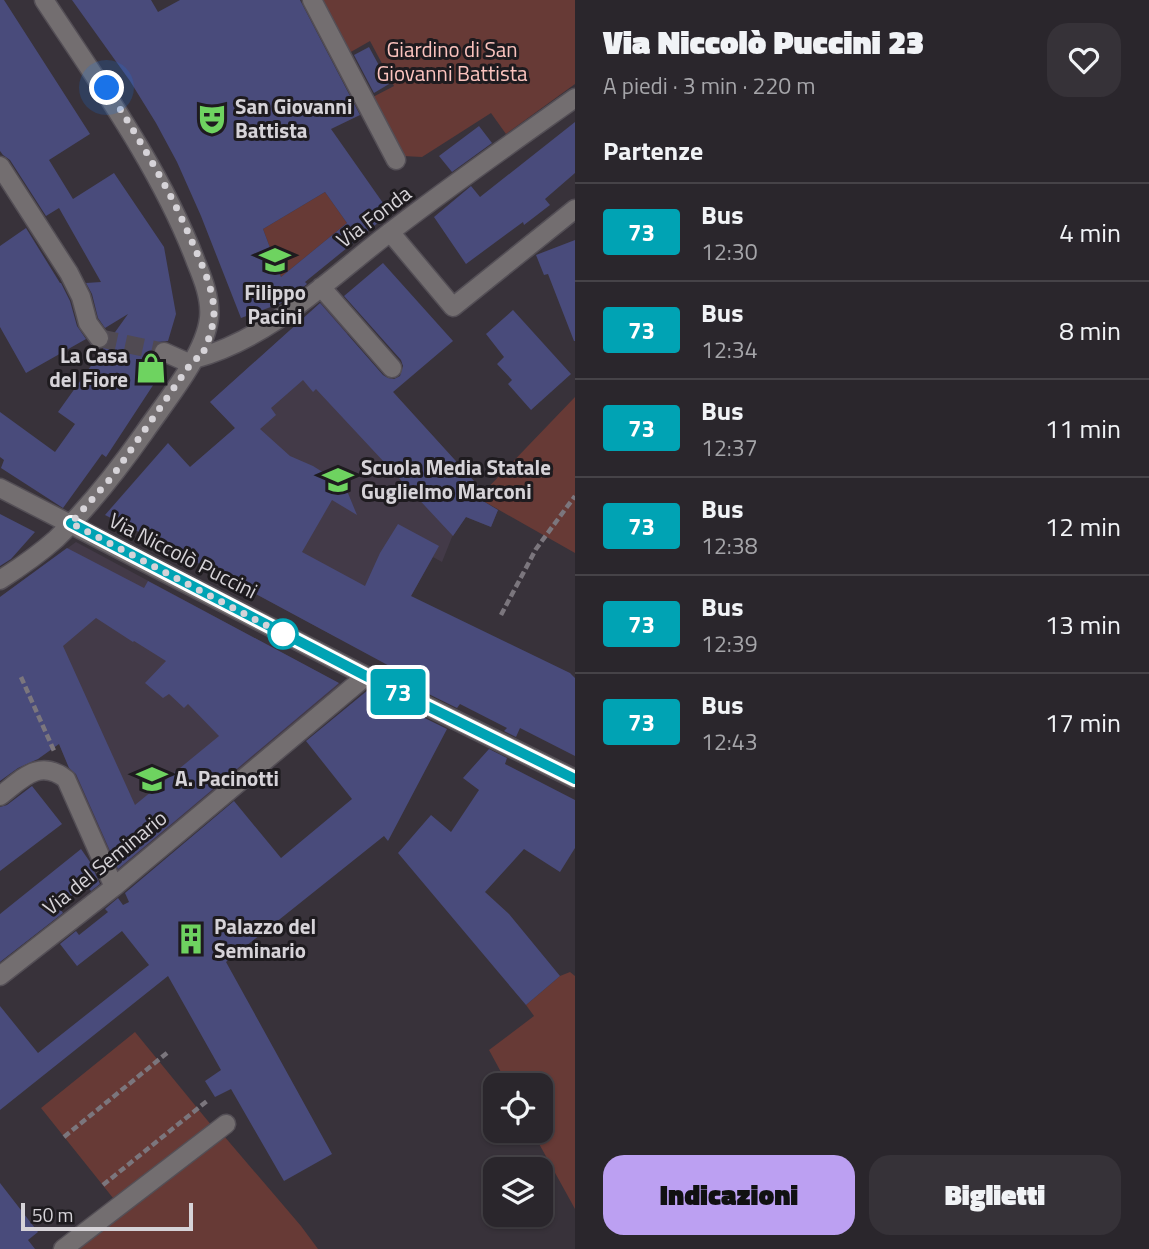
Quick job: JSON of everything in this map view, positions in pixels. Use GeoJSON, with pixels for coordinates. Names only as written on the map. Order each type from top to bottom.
{"type":"FeatureCollection","features":[{"type":"Feature","properties":{"kind":"street"},"geometry":{"type":"LineString","coordinates":[[44,0],[125,125],[171,205],[189,244],[207,293],[209,307],[206,331],[195,360]]}},
{"type":"Feature","properties":{"kind":"street"},"geometry":{"type":"LineString","coordinates":[[0,580],[50,543],[112,477],[195,360],[212,326],[214,313],[202,264],[180,213],[146,150],[50,0]]}},
{"type":"Feature","properties":{"kind":"street"},"geometry":{"type":"LineString","coordinates":[[312,0],[396,160]]}},
{"type":"Feature","properties":{"kind":"street","name":"Via Fonda"},"geometry":{"type":"LineString","coordinates":[[195,360],[268,327],[390,232],[575,98]]}},
{"type":"Feature","properties":{"kind":"street"},"geometry":{"type":"LineString","coordinates":[[0,166],[69,273],[81,297],[88,323],[99,338]]}},
{"type":"Feature","properties":{"kind":"street"},"geometry":{"type":"LineString","coordinates":[[390,232],[453,307],[575,209]]}},
{"type":"Feature","properties":{"kind":"street"},"geometry":{"type":"LineString","coordinates":[[321,287],[392,368]]}},
{"type":"Feature","properties":{"kind":"street"},"geometry":{"type":"LineString","coordinates":[[164,352],[195,360]]}},
{"type":"Feature","properties":{"kind":"street","name":"Via Niccolò Puccini"},"geometry":{"type":"LineString","coordinates":[[0,488],[366,676],[575,779]]}},
{"type":"Feature","properties":{"kind":"street"},"geometry":{"type":"LineString","coordinates":[[0,587],[58,547],[71,523]]}},
{"type":"Feature","properties":{"kind":"street","name":"Via del Seminario"},"geometry":{"type":"LineString","coordinates":[[0,976],[114,887],[366,676]]}},
{"type":"Feature","properties":{"kind":"street"},"geometry":{"type":"LineString","coordinates":[[0,796],[38,770],[53,771],[66,779],[114,887]]}},
{"type":"Feature","properties":{"kind":"street"},"geometry":{"type":"LineString","coordinates":[[63,1249],[226,1124]]}},
{"type":"Feature","properties":{"kind":"path"},"geometry":{"type":"LineString","coordinates":[[501,615],[536,549],[575,496]]}},
{"type":"Feature","properties":{"kind":"path"},"geometry":{"type":"LineString","coordinates":[[21,677],[66,779]]}},
{"type":"Feature","properties":{"kind":"path"},"geometry":{"type":"LineString","coordinates":[[64,1137],[167,1054]]}},
{"type":"Feature","properties":{"kind":"path"},"geometry":{"type":"LineString","coordinates":[[103,1185],[206,1101]]}},
{"type":"Feature","properties":{"kind":"shaded area","name":"Scuola Media Statale Guglielmo Marconi"},"geometry":{"type":"Polygon","coordinates":[[[323,301],[350,331],[345,337],[484,492],[479,499],[498,510],[491,527],[466,517],[452,537],[442,562],[433,557],[410,598],[336,637],[256,594],[272,564],[190,467],[235,428],[210,402],[323,301]]]}},
{"type":"Feature","properties":{"kind":"shaded area","name":"A. Pacinotti"},"geometry":{"type":"Polygon","coordinates":[[[76,542],[344,686],[116,873],[28,674],[0,597],[76,542]]]}},
{"type":"Feature","properties":{"kind":"green space","name":"Giardino di San Giovanni Battista"},"geometry":{"type":"Polygon","coordinates":[[[322,0],[575,0],[575,84],[506,134],[491,113],[422,157],[403,156],[371,98],[394,86],[370,41],[349,53],[322,0]]]}},
{"type":"Feature","properties":{"kind":"green space"},"geometry":{"type":"Polygon","coordinates":[[[325,192],[347,223],[281,277],[263,229],[325,192]]]}},
{"type":"Feature","properties":{"kind":"green space"},"geometry":{"type":"Polygon","coordinates":[[[575,397],[575,553],[478,498],[575,397]]]}},
{"type":"Feature","properties":{"kind":"green space"},"geometry":{"type":"Polygon","coordinates":[[[570,972],[575,976],[575,1209],[553,1169],[553,1157],[546,1157],[539,1143],[553,1143],[553,1073],[501,1073],[489,1050],[534,1016],[526,1005],[560,976],[570,972]]]}},
{"type":"Feature","properties":{"kind":"green space"},"geometry":{"type":"Polygon","coordinates":[[[135,1032],[212,1126],[117,1203],[41,1108],[135,1032]]]}},
{"type":"Feature","properties":{"kind":"green space"},"geometry":{"type":"Polygon","coordinates":[[[224,1136],[318,1249],[72,1249],[224,1136]]]}},
{"type":"Feature","properties":{"kind":"building"},"geometry":{"type":"Polygon","coordinates":[[[0,0],[4,0],[90,134],[49,160],[73,199],[114,173],[164,247],[176,314],[168,341],[158,342],[153,348],[154,358],[165,367],[106,457],[102,454],[63,508],[1,468],[4,460],[0,457],[0,412],[55,452],[75,424],[58,412],[128,314],[105,328],[98,318],[92,294],[86,283],[101,282],[59,208],[46,216],[10,160],[0,151],[0,0]]]}},
{"type":"Feature","properties":{"kind":"building"},"geometry":{"type":"Polygon","coordinates":[[[72,0],[151,0],[158,12],[180,0],[300,0],[360,115],[331,129],[390,213],[284,302],[241,318],[177,162],[130,81],[72,0]],[[325,192],[263,229],[281,277],[347,223],[325,192]]]}},
{"type":"Feature","properties":{"kind":"building"},"geometry":{"type":"Polygon","coordinates":[[[369,47],[389,84],[374,93],[354,55],[369,47]]]}},
{"type":"Feature","properties":{"kind":"building"},"geometry":{"type":"Polygon","coordinates":[[[575,122],[575,173],[545,199],[550,205],[466,264],[434,217],[471,186],[480,197],[575,122]]]}},
{"type":"Feature","properties":{"kind":"building"},"geometry":{"type":"Polygon","coordinates":[[[479,126],[492,143],[452,172],[439,156],[479,126]]]}},
{"type":"Feature","properties":{"kind":"building"},"geometry":{"type":"Polygon","coordinates":[[[26,228],[61,283],[70,301],[77,326],[86,339],[26,373],[0,327],[0,246],[26,228]]]}},
{"type":"Feature","properties":{"kind":"building"},"geometry":{"type":"Polygon","coordinates":[[[575,240],[574,341],[548,274],[544,275],[536,255],[575,240]]]}},
{"type":"Feature","properties":{"kind":"building"},"geometry":{"type":"Polygon","coordinates":[[[383,263],[453,341],[393,392],[484,492],[478,498],[498,510],[491,527],[466,517],[453,536],[316,389],[313,392],[303,380],[271,408],[276,415],[260,429],[290,456],[313,466],[345,486],[357,515],[332,500],[302,552],[365,586],[380,553],[398,524],[439,546],[411,596],[570,673],[575,678],[575,756],[520,728],[516,737],[504,731],[507,728],[460,704],[457,708],[388,674],[395,669],[105,515],[168,443],[190,467],[235,428],[210,402],[320,303],[383,375],[394,379],[400,376],[403,366],[401,360],[344,296],[383,263]]]}},
{"type":"Feature","properties":{"kind":"building"},"geometry":{"type":"Polygon","coordinates":[[[513,310],[571,374],[531,410],[508,384],[512,380],[497,364],[504,357],[486,334],[513,310]]]}},
{"type":"Feature","properties":{"kind":"building"},"geometry":{"type":"Polygon","coordinates":[[[0,514],[35,532],[11,559],[0,566],[0,514]]]}},
{"type":"Feature","properties":{"kind":"building","name":"A. Pacinotti"},"geometry":{"type":"Polygon","coordinates":[[[67,548],[144,588],[148,581],[339,683],[118,869],[76,774],[69,768],[59,744],[0,781],[0,597],[67,548]],[[96,618],[63,646],[135,805],[219,736],[188,704],[184,708],[169,694],[163,698],[145,683],[166,661],[96,618]]]}},
{"type":"Feature","properties":{"kind":"building","name":"Palazzo del Seminario"},"geometry":{"type":"Polygon","coordinates":[[[368,690],[447,729],[388,841],[384,836],[226,962],[332,1154],[284,1181],[231,1089],[215,1097],[205,1081],[221,1070],[168,976],[0,1110],[0,1006],[38,1053],[149,965],[122,931],[77,966],[60,944],[76,931],[79,935],[108,912],[105,909],[118,898],[123,905],[129,902],[125,893],[234,801],[281,858],[352,799],[306,741],[368,690]]]}},
{"type":"Feature","properties":{"kind":"building"},"geometry":{"type":"Polygon","coordinates":[[[489,749],[507,758],[505,764],[575,800],[575,848],[560,872],[524,849],[485,892],[509,914],[560,976],[526,1005],[398,853],[431,815],[451,832],[479,790],[463,778],[489,749]]]}},
{"type":"Feature","properties":{"kind":"building"},"geometry":{"type":"Polygon","coordinates":[[[32,786],[62,824],[0,871],[0,807],[7,805],[32,786]]]}},
{"type":"Feature","properties":{"kind":"building"},"geometry":{"type":"Polygon","coordinates":[[[81,849],[100,884],[91,891],[86,885],[58,906],[63,913],[0,962],[0,914],[81,849]]]}},
{"type":"Feature","properties":{"kind":"building"},"geometry":{"type":"Polygon","coordinates":[[[0,1183],[38,1232],[28,1240],[35,1249],[0,1249],[0,1183]]]}},
{"type":"Feature","properties":{"kind":"tunnel"},"geometry":{"type":"LineString","coordinates":[[99,338],[164,352]]}},
{"type":"Feature","properties":{"kind":"bus line","name":"73"},"geometry":{"type":"LineString","coordinates":[[71,523],[366,676],[575,779]]}},
{"type":"Feature","properties":{"kind":"place","name":"San Giovanni Battista"},"geometry":{"type":"Point","coordinates":[212,119]}},
{"type":"Feature","properties":{"kind":"place","name":"Filippo Pacini"},"geometry":{"type":"Point","coordinates":[275,260]}},
{"type":"Feature","properties":{"kind":"place","name":"La Casa del Fiore"},"geometry":{"type":"Point","coordinates":[151,368]}},
{"type":"Feature","properties":{"kind":"place","name":"Scuola Media Statale Guglielmo Marconi"},"geometry":{"type":"Point","coordinates":[338,480]}},
{"type":"Feature","properties":{"kind":"place","name":"A. Pacinotti"},"geometry":{"type":"Point","coordinates":[152,779]}},
{"type":"Feature","properties":{"kind":"place","name":"Palazzo del Seminario"},"geometry":{"type":"Point","coordinates":[191,939]}},
{"type":"Feature","properties":{"kind":"route"},"geometry":{"type":"LineString","coordinates":[[107,88],[146,150],[180,213],[207,278],[214,313],[201,358],[194,359],[126,459],[71,523],[283,634]]}}]}
